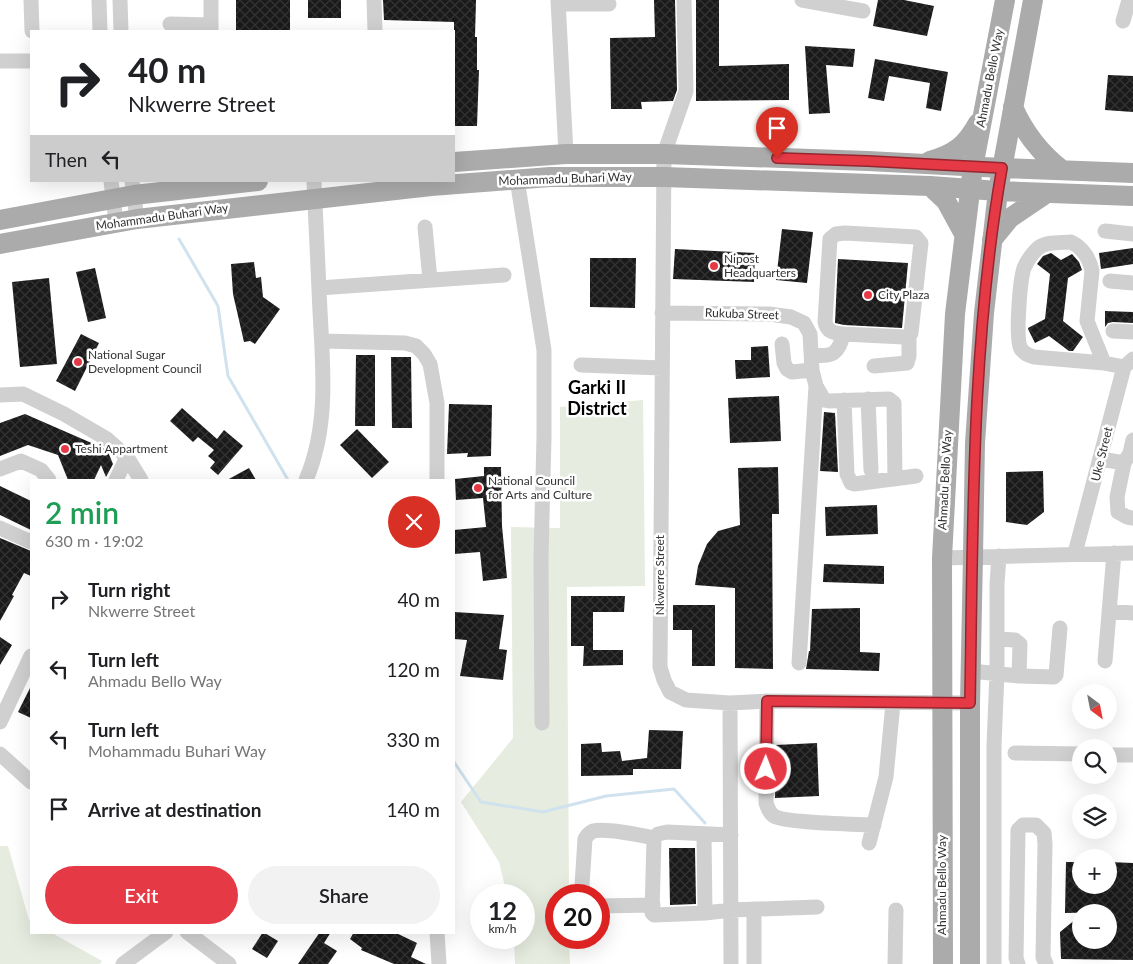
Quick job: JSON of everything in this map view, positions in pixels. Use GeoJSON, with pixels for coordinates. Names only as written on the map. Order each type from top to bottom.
{"type":"FeatureCollection","features":[{"type":"Feature","properties":{"kind":"main road","name":"Ahmadu Bello Way"},"geometry":{"type":"LineString","coordinates":[[942,964],[942,558],[955,314],[969,189],[1005,0]]}},
{"type":"Feature","properties":{"kind":"main road"},"geometry":{"type":"LineString","coordinates":[[970,964],[970,703],[976,434],[984,313],[998,191],[1033,0]]}},
{"type":"Feature","properties":{"kind":"main road"},"geometry":{"type":"LineString","coordinates":[[922,164],[942,158],[959,149],[970,137],[984,107]]}},
{"type":"Feature","properties":{"kind":"main road"},"geometry":{"type":"LineString","coordinates":[[1013,107],[1029,136],[1045,156],[1062,170]]}},
{"type":"Feature","properties":{"kind":"main road","name":"Mohammadu Buhari Way"},"geometry":{"type":"LineString","coordinates":[[455,162],[566,154],[664,154],[1133,173]]}},
{"type":"Feature","properties":{"kind":"main road","name":"Mohammadu Buhari Way"},"geometry":{"type":"LineString","coordinates":[[0,244],[137,218],[314,190],[431,186],[517,179],[664,177],[930,186],[998,191],[1133,196]]}},
{"type":"Feature","properties":{"kind":"main road","name":"Mohammadu Buhari Way"},"geometry":{"type":"LineString","coordinates":[[0,220],[112,190],[240,182]]}},
{"type":"Feature","properties":{"kind":"main road"},"geometry":{"type":"LineString","coordinates":[[930,186],[946,201],[964,234]]}},
{"type":"Feature","properties":{"kind":"main road"},"geometry":{"type":"LineString","coordinates":[[992,240],[1010,218],[1047,193]]}},
{"type":"Feature","properties":{"kind":"street"},"geometry":{"type":"LineString","coordinates":[[32,0],[32,30]]}},
{"type":"Feature","properties":{"kind":"street"},"geometry":{"type":"LineString","coordinates":[[99,0],[100,30]]}},
{"type":"Feature","properties":{"kind":"street"},"geometry":{"type":"LineString","coordinates":[[120,0],[121,30]]}},
{"type":"Feature","properties":{"kind":"street"},"geometry":{"type":"LineString","coordinates":[[170,24],[211,28],[212,0]]}},
{"type":"Feature","properties":{"kind":"street"},"geometry":{"type":"LineString","coordinates":[[374,0],[374,30]]}},
{"type":"Feature","properties":{"kind":"street","name":"Nkwerre Street"},"geometry":{"type":"LineString","coordinates":[[684,0],[686,91],[664,154],[660,666],[664,680],[670,692],[686,700],[730,703],[767,701],[970,703]]}},
{"type":"Feature","properties":{"kind":"street"},"geometry":{"type":"LineString","coordinates":[[802,0],[863,11]]}},
{"type":"Feature","properties":{"kind":"street"},"geometry":{"type":"LineString","coordinates":[[1123,21],[1129,0]]}},
{"type":"Feature","properties":{"kind":"street"},"geometry":{"type":"LineString","coordinates":[[566,154],[558,2],[609,4]]}},
{"type":"Feature","properties":{"kind":"street"},"geometry":{"type":"LineString","coordinates":[[0,62],[30,61]]}},
{"type":"Feature","properties":{"kind":"street"},"geometry":{"type":"LineString","coordinates":[[517,179],[544,350],[541,568],[542,723]]}},
{"type":"Feature","properties":{"kind":"street"},"geometry":{"type":"LineString","coordinates":[[133,188],[137,218]]}},
{"type":"Feature","properties":{"kind":"street"},"geometry":{"type":"LineString","coordinates":[[112,190],[116,222]]}},
{"type":"Feature","properties":{"kind":"street"},"geometry":{"type":"LineString","coordinates":[[306,479],[319,439],[323,408],[322,341],[314,190]]}},
{"type":"Feature","properties":{"kind":"street"},"geometry":{"type":"LineString","coordinates":[[425,227],[430,280]]}},
{"type":"Feature","properties":{"kind":"street"},"geometry":{"type":"LineString","coordinates":[[1105,231],[1133,234]]}},
{"type":"Feature","properties":{"kind":"street"},"geometry":{"type":"LineString","coordinates":[[874,366],[907,363],[921,243],[916,237],[836,234],[830,239],[826,328],[831,332],[843,334],[909,336]]}},
{"type":"Feature","properties":{"kind":"street"},"geometry":{"type":"LineString","coordinates":[[1104,363],[1086,321],[1092,271],[1091,264],[1082,249],[1071,242],[1047,244],[1038,248],[1028,260],[1022,279],[1018,334],[1022,350],[1026,355],[1034,357],[1104,363],[1128,363]]}},
{"type":"Feature","properties":{"kind":"street"},"geometry":{"type":"LineString","coordinates":[[319,288],[504,275]]}},
{"type":"Feature","properties":{"kind":"street"},"geometry":{"type":"LineString","coordinates":[[1110,281],[1133,283]]}},
{"type":"Feature","properties":{"kind":"street","name":"Rukuba Street"},"geometry":{"type":"LineString","coordinates":[[662,313],[791,316],[804,323],[810,334],[818,391],[799,663]]}},
{"type":"Feature","properties":{"kind":"street"},"geometry":{"type":"LineString","coordinates":[[1113,331],[1133,332]]}},
{"type":"Feature","properties":{"kind":"street"},"geometry":{"type":"LineString","coordinates":[[782,344],[784,363],[787,369],[792,372],[824,356],[833,354],[840,346],[843,334]]}},
{"type":"Feature","properties":{"kind":"street"},"geometry":{"type":"LineString","coordinates":[[322,341],[404,343],[416,346],[424,354],[430,364],[436,403],[437,479]]}},
{"type":"Feature","properties":{"kind":"street","name":"Uke Street"},"geometry":{"type":"LineString","coordinates":[[1075,553],[1128,363]]}},
{"type":"Feature","properties":{"kind":"street"},"geometry":{"type":"LineString","coordinates":[[581,365],[662,368]]}},
{"type":"Feature","properties":{"kind":"street"},"geometry":{"type":"LineString","coordinates":[[818,391],[824,400],[829,401],[889,399],[894,404],[895,479]]}},
{"type":"Feature","properties":{"kind":"street"},"geometry":{"type":"LineString","coordinates":[[0,395],[23,394],[64,414],[107,440],[127,457],[140,479]]}},
{"type":"Feature","properties":{"kind":"street"},"geometry":{"type":"LineString","coordinates":[[844,400],[848,480],[854,484],[916,476]]}},
{"type":"Feature","properties":{"kind":"street"},"geometry":{"type":"LineString","coordinates":[[868,400],[871,470]]}},
{"type":"Feature","properties":{"kind":"street"},"geometry":{"type":"LineString","coordinates":[[1133,440],[1130,453],[1124,463],[1117,497],[1118,512],[1133,518]]}},
{"type":"Feature","properties":{"kind":"street"},"geometry":{"type":"LineString","coordinates":[[116,479],[127,457]]}},
{"type":"Feature","properties":{"kind":"street"},"geometry":{"type":"LineString","coordinates":[[1101,459],[1124,463]]}},
{"type":"Feature","properties":{"kind":"street"},"geometry":{"type":"LineString","coordinates":[[0,470],[21,461],[41,470],[48,479]]}},
{"type":"Feature","properties":{"kind":"street"},"geometry":{"type":"LineString","coordinates":[[0,528],[30,542]]}},
{"type":"Feature","properties":{"kind":"street"},"geometry":{"type":"LineString","coordinates":[[942,558],[1075,553],[1133,553]]}},
{"type":"Feature","properties":{"kind":"street"},"geometry":{"type":"LineString","coordinates":[[1105,661],[1114,553]]}},
{"type":"Feature","properties":{"kind":"street"},"geometry":{"type":"LineString","coordinates":[[994,964],[994,744],[998,673],[997,584],[999,556]]}},
{"type":"Feature","properties":{"kind":"street"},"geometry":{"type":"LineString","coordinates":[[1110,611],[1133,613]]}},
{"type":"Feature","properties":{"kind":"street"},"geometry":{"type":"LineString","coordinates":[[971,671],[1019,676],[1054,677],[1056,674],[1060,628]]}},
{"type":"Feature","properties":{"kind":"street"},"geometry":{"type":"LineString","coordinates":[[997,639],[1015,640],[1020,644],[1019,676]]}},
{"type":"Feature","properties":{"kind":"street"},"geometry":{"type":"LineString","coordinates":[[0,722],[30,658]]}},
{"type":"Feature","properties":{"kind":"street"},"geometry":{"type":"LineString","coordinates":[[767,701],[766,803],[768,810],[773,815],[788,819],[874,825]]}},
{"type":"Feature","properties":{"kind":"street"},"geometry":{"type":"LineString","coordinates":[[730,703],[731,964]]}},
{"type":"Feature","properties":{"kind":"street"},"geometry":{"type":"LineString","coordinates":[[869,843],[886,777],[893,703]]}},
{"type":"Feature","properties":{"kind":"street"},"geometry":{"type":"LineString","coordinates":[[0,754],[30,781]]}},
{"type":"Feature","properties":{"kind":"street"},"geometry":{"type":"LineString","coordinates":[[1015,754],[1072,754]]}},
{"type":"Feature","properties":{"kind":"street"},"geometry":{"type":"LineString","coordinates":[[1117,754],[1133,755]]}},
{"type":"Feature","properties":{"kind":"street"},"geometry":{"type":"LineString","coordinates":[[1018,964],[1016,958],[1016,917],[1018,830],[1023,826],[1036,825],[1044,833],[1045,844],[1043,957],[1046,964]]}},
{"type":"Feature","properties":{"kind":"street"},"geometry":{"type":"LineString","coordinates":[[582,884],[587,834],[595,830],[654,838]]}},
{"type":"Feature","properties":{"kind":"street"},"geometry":{"type":"LineString","coordinates":[[731,835],[667,832],[658,834],[654,838],[652,913],[657,916],[731,910],[817,907]]}},
{"type":"Feature","properties":{"kind":"street"},"geometry":{"type":"LineString","coordinates":[[704,835],[705,913]]}},
{"type":"Feature","properties":{"kind":"street"},"geometry":{"type":"LineString","coordinates":[[610,906],[653,905]]}},
{"type":"Feature","properties":{"kind":"street"},"geometry":{"type":"LineString","coordinates":[[754,909],[754,964]]}},
{"type":"Feature","properties":{"kind":"street"},"geometry":{"type":"LineString","coordinates":[[895,964],[896,910]]}},
{"type":"Feature","properties":{"kind":"street"},"geometry":{"type":"LineString","coordinates":[[1016,917],[1044,918]]}},
{"type":"Feature","properties":{"kind":"street"},"geometry":{"type":"LineString","coordinates":[[123,964],[163,934]]}},
{"type":"Feature","properties":{"kind":"street"},"geometry":{"type":"LineString","coordinates":[[190,934],[229,964]]}},
{"type":"Feature","properties":{"kind":"street"},"geometry":{"type":"LineString","coordinates":[[437,934],[439,964]]}},
{"type":"Feature","properties":{"kind":"shaded area"},"geometry":{"type":"Polygon","coordinates":[[[643,400],[645,586],[567,587],[569,884],[545,884],[545,949],[569,949],[570,964],[515,964],[514,949],[535,949],[535,884],[504,884],[499,862],[461,802],[513,738],[511,527],[560,528],[560,407],[643,400]]]}},
{"type":"Feature","properties":{"kind":"shaded area"},"geometry":{"type":"Polygon","coordinates":[[[0,846],[8,846],[30,920],[30,934],[54,934],[102,961],[100,964],[0,964],[0,846]]]}},
{"type":"Feature","properties":{"kind":"building"},"geometry":{"type":"Polygon","coordinates":[[[236,0],[290,0],[290,30],[236,30],[236,0]]]}},
{"type":"Feature","properties":{"kind":"building"},"geometry":{"type":"Polygon","coordinates":[[[308,0],[341,0],[341,18],[308,18],[308,0]]]}},
{"type":"Feature","properties":{"kind":"building"},"geometry":{"type":"Polygon","coordinates":[[[383,0],[476,0],[475,37],[477,37],[477,70],[479,70],[477,126],[455,126],[454,22],[384,20],[383,0]]]}},
{"type":"Feature","properties":{"kind":"building"},"geometry":{"type":"Polygon","coordinates":[[[654,0],[675,0],[677,90],[673,101],[641,102],[642,109],[611,109],[610,38],[655,37],[654,0]]]}},
{"type":"Feature","properties":{"kind":"building"},"geometry":{"type":"Polygon","coordinates":[[[696,0],[719,0],[719,66],[789,64],[789,100],[696,101],[696,0]]]}},
{"type":"Feature","properties":{"kind":"building"},"geometry":{"type":"Polygon","coordinates":[[[878,0],[904,0],[934,6],[927,36],[873,26],[878,0]]]}},
{"type":"Feature","properties":{"kind":"building"},"geometry":{"type":"Polygon","coordinates":[[[805,46],[855,49],[853,67],[826,65],[830,113],[809,114],[805,46]]]}},
{"type":"Feature","properties":{"kind":"building"},"geometry":{"type":"Polygon","coordinates":[[[875,59],[948,72],[941,111],[926,108],[930,83],[889,76],[884,101],[868,98],[875,59]]]}},
{"type":"Feature","properties":{"kind":"building"},"geometry":{"type":"Polygon","coordinates":[[[1108,75],[1133,76],[1133,112],[1105,110],[1108,75]]]}},
{"type":"Feature","properties":{"kind":"building"},"geometry":{"type":"Polygon","coordinates":[[[782,229],[813,232],[807,283],[776,280],[782,229]]]}},
{"type":"Feature","properties":{"kind":"building"},"geometry":{"type":"Polygon","coordinates":[[[1133,248],[1133,264],[1101,269],[1099,253],[1133,248]]]}},
{"type":"Feature","properties":{"kind":"building","name":"Nipost Headquarters"},"geometry":{"type":"Polygon","coordinates":[[[675,249],[755,253],[754,282],[673,279],[675,249]]]}},
{"type":"Feature","properties":{"kind":"building"},"geometry":{"type":"Polygon","coordinates":[[[1051,253],[1061,260],[1072,254],[1079,262],[1082,270],[1068,278],[1063,321],[1083,337],[1073,351],[1069,351],[1049,336],[1035,343],[1028,329],[1045,319],[1050,274],[1037,264],[1043,256],[1051,253]]]}},
{"type":"Feature","properties":{"kind":"building"},"geometry":{"type":"Polygon","coordinates":[[[590,258],[636,258],[635,308],[590,307],[590,258]]]}},
{"type":"Feature","properties":{"kind":"building","name":"City Plaza"},"geometry":{"type":"Polygon","coordinates":[[[838,259],[908,263],[902,328],[835,323],[838,259]]]}},
{"type":"Feature","properties":{"kind":"building"},"geometry":{"type":"Polygon","coordinates":[[[254,262],[256,278],[261,277],[263,297],[280,309],[255,344],[250,341],[244,342],[233,294],[231,264],[254,262]]]}},
{"type":"Feature","properties":{"kind":"building"},"geometry":{"type":"Polygon","coordinates":[[[95,268],[106,318],[88,322],[76,272],[95,268]]]}},
{"type":"Feature","properties":{"kind":"building"},"geometry":{"type":"Polygon","coordinates":[[[49,278],[57,364],[20,367],[12,282],[49,278]]]}},
{"type":"Feature","properties":{"kind":"building"},"geometry":{"type":"Polygon","coordinates":[[[1105,311],[1133,312],[1133,323],[1113,322],[1108,323],[1105,327],[1105,311]]]}},
{"type":"Feature","properties":{"kind":"building","name":"National Sugar Development Council"},"geometry":{"type":"Polygon","coordinates":[[[81,334],[99,343],[75,391],[56,381],[81,334]]]}},
{"type":"Feature","properties":{"kind":"building"},"geometry":{"type":"Polygon","coordinates":[[[768,346],[770,377],[736,379],[735,360],[751,360],[751,347],[768,346]]]}},
{"type":"Feature","properties":{"kind":"building"},"geometry":{"type":"Polygon","coordinates":[[[356,355],[375,355],[375,426],[355,426],[356,355]]]}},
{"type":"Feature","properties":{"kind":"building"},"geometry":{"type":"Polygon","coordinates":[[[391,357],[411,357],[412,428],[392,428],[391,357]]]}},
{"type":"Feature","properties":{"kind":"building"},"geometry":{"type":"Polygon","coordinates":[[[779,396],[781,441],[730,443],[728,398],[779,396]]]}},
{"type":"Feature","properties":{"kind":"building"},"geometry":{"type":"Polygon","coordinates":[[[449,404],[492,405],[491,456],[467,457],[468,453],[447,454],[449,404]]]}},
{"type":"Feature","properties":{"kind":"building"},"geometry":{"type":"Polygon","coordinates":[[[182,408],[217,439],[224,430],[243,446],[218,475],[210,468],[215,462],[208,456],[214,450],[198,437],[193,442],[170,421],[182,408]]]}},
{"type":"Feature","properties":{"kind":"building"},"geometry":{"type":"Polygon","coordinates":[[[824,412],[835,413],[838,472],[820,471],[824,412]]]}},
{"type":"Feature","properties":{"kind":"building","name":"Teshi Appartment"},"geometry":{"type":"Polygon","coordinates":[[[25,414],[103,448],[108,452],[113,464],[106,477],[101,465],[94,479],[68,479],[58,455],[28,445],[0,456],[0,423],[25,414]]]}},
{"type":"Feature","properties":{"kind":"building"},"geometry":{"type":"Polygon","coordinates":[[[357,429],[389,462],[372,478],[340,445],[357,429]]]}},
{"type":"Feature","properties":{"kind":"building"},"geometry":{"type":"Polygon","coordinates":[[[484,467],[501,467],[502,526],[507,578],[483,581],[480,552],[455,554],[455,530],[486,527],[483,498],[456,500],[455,479],[484,476],[484,467]]]}},
{"type":"Feature","properties":{"kind":"building"},"geometry":{"type":"Polygon","coordinates":[[[778,467],[779,514],[772,514],[773,669],[735,668],[735,588],[695,585],[698,566],[707,544],[718,531],[740,525],[738,468],[778,467]]]}},
{"type":"Feature","properties":{"kind":"building"},"geometry":{"type":"Polygon","coordinates":[[[249,468],[255,479],[229,479],[249,468]]]}},
{"type":"Feature","properties":{"kind":"building"},"geometry":{"type":"Polygon","coordinates":[[[1043,471],[1044,512],[1027,525],[1006,522],[1006,472],[1043,471]]]}},
{"type":"Feature","properties":{"kind":"building"},"geometry":{"type":"Polygon","coordinates":[[[0,486],[30,501],[30,530],[0,515],[0,486]]]}},
{"type":"Feature","properties":{"kind":"building"},"geometry":{"type":"Polygon","coordinates":[[[877,505],[878,534],[826,536],[825,507],[877,505]]]}},
{"type":"Feature","properties":{"kind":"building"},"geometry":{"type":"Polygon","coordinates":[[[0,538],[30,551],[30,576],[24,573],[0,621],[0,538]]]}},
{"type":"Feature","properties":{"kind":"building"},"geometry":{"type":"Polygon","coordinates":[[[824,564],[884,566],[884,584],[823,582],[824,564]]]}},
{"type":"Feature","properties":{"kind":"building"},"geometry":{"type":"Polygon","coordinates":[[[571,596],[625,596],[624,612],[593,612],[593,650],[623,650],[623,665],[583,666],[584,646],[571,646],[571,596]]]}},
{"type":"Feature","properties":{"kind":"building"},"geometry":{"type":"Polygon","coordinates":[[[673,605],[715,605],[715,666],[692,666],[692,630],[673,630],[673,605]]]}},
{"type":"Feature","properties":{"kind":"building"},"geometry":{"type":"Polygon","coordinates":[[[860,608],[860,652],[880,653],[879,671],[806,669],[810,651],[812,609],[860,608]]]}},
{"type":"Feature","properties":{"kind":"building"},"geometry":{"type":"Polygon","coordinates":[[[455,612],[504,615],[499,649],[507,650],[503,680],[460,676],[467,640],[455,639],[455,612]]]}},
{"type":"Feature","properties":{"kind":"building"},"geometry":{"type":"Polygon","coordinates":[[[0,637],[12,645],[0,665],[0,637]]]}},
{"type":"Feature","properties":{"kind":"building"},"geometry":{"type":"Polygon","coordinates":[[[30,688],[30,718],[18,712],[30,688]]]}},
{"type":"Feature","properties":{"kind":"building"},"geometry":{"type":"Polygon","coordinates":[[[649,730],[683,731],[681,769],[633,769],[633,775],[581,776],[581,744],[601,743],[602,752],[620,751],[622,761],[647,758],[649,730]]]}},
{"type":"Feature","properties":{"kind":"building"},"geometry":{"type":"Polygon","coordinates":[[[817,743],[819,796],[775,798],[776,745],[817,743]]]}},
{"type":"Feature","properties":{"kind":"building"},"geometry":{"type":"Polygon","coordinates":[[[669,848],[695,848],[696,904],[670,905],[669,848]]]}},
{"type":"Feature","properties":{"kind":"building"},"geometry":{"type":"Polygon","coordinates":[[[1066,862],[1072,862],[1072,894],[1117,894],[1117,862],[1133,863],[1133,960],[1061,959],[1060,932],[1072,922],[1072,949],[1117,949],[1117,904],[1072,904],[1072,913],[1065,913],[1066,862]]]}},
{"type":"Feature","properties":{"kind":"building"},"geometry":{"type":"Polygon","coordinates":[[[262,934],[266,934],[278,941],[267,958],[252,949],[262,934]]]}},
{"type":"Feature","properties":{"kind":"building"},"geometry":{"type":"Polygon","coordinates":[[[319,934],[330,934],[324,943],[337,951],[328,964],[298,964],[319,934]]]}},
{"type":"Feature","properties":{"kind":"building"},"geometry":{"type":"Polygon","coordinates":[[[353,934],[398,934],[417,943],[411,957],[426,964],[394,964],[361,950],[362,948],[350,939],[353,934]]]}},
{"type":"Feature","properties":{"kind":"waterway"},"geometry":{"type":"LineString","coordinates":[[179,239],[218,306],[228,376],[287,479]]}},
{"type":"Feature","properties":{"kind":"waterway"},"geometry":{"type":"LineString","coordinates":[[455,763],[481,802],[543,812],[606,796],[674,789],[705,823]]}},
{"type":"Feature","properties":{"kind":"place","name":"Nipost Headquarters"},"geometry":{"type":"Point","coordinates":[714,266]}},
{"type":"Feature","properties":{"kind":"place","name":"City Plaza"},"geometry":{"type":"Point","coordinates":[868,295]}},
{"type":"Feature","properties":{"kind":"place","name":"National Sugar Development Council"},"geometry":{"type":"Point","coordinates":[78,362]}},
{"type":"Feature","properties":{"kind":"place","name":"Teshi Appartment"},"geometry":{"type":"Point","coordinates":[65,449]}},
{"type":"Feature","properties":{"kind":"place","name":"National Council for Arts and Culture"},"geometry":{"type":"Point","coordinates":[478,488]}},
{"type":"Feature","properties":{"kind":"district","name":"Garki II District"},"geometry":{"type":"Point","coordinates":[597,398]}},
{"type":"Feature","properties":{"kind":"route"},"geometry":{"type":"LineString","coordinates":[[766,769],[767,701],[970,703],[976,443],[984,313],[1002,168],[777,158]]}}]}
